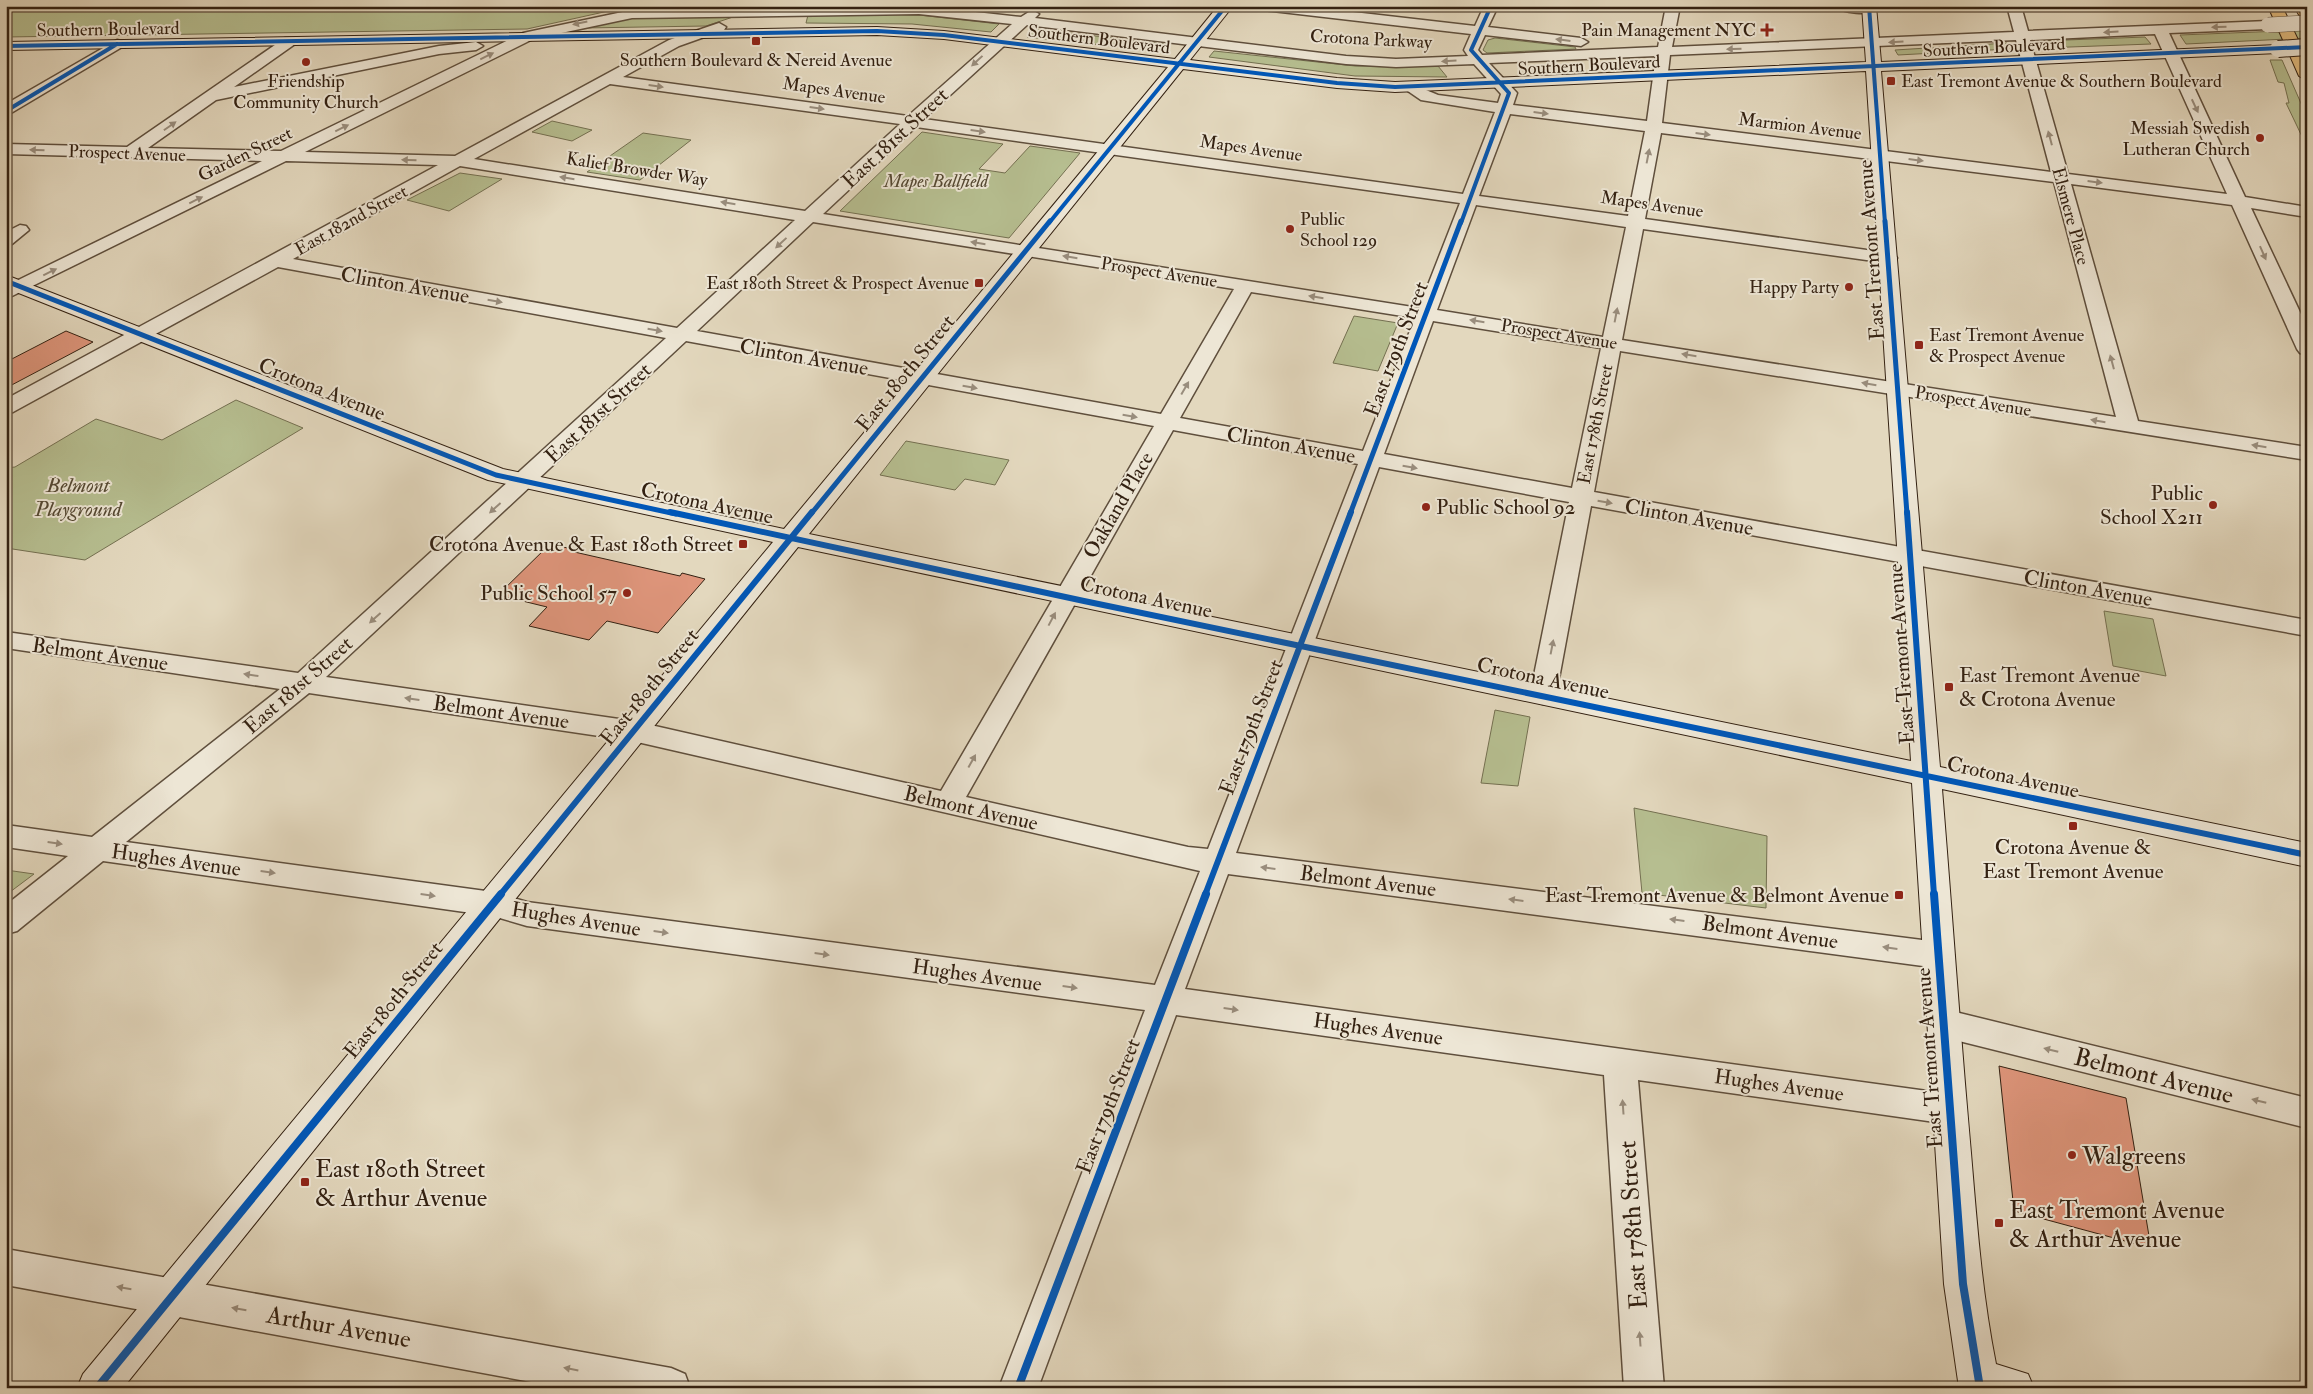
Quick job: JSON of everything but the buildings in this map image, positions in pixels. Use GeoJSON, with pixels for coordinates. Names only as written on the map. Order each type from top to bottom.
{"type":"FeatureCollection","features":[{"type":"Feature","properties":{"kind":"highway"},"geometry":{"type":"LineString","coordinates":[[2275,6],[2307,76]]}},
{"type":"Feature","properties":{"kind":"highway"},"geometry":{"type":"LineString","coordinates":[[2302,6],[2307,17]]}},
{"type":"Feature","properties":{"kind":"main road","name":"East 180th Street"},"geometry":{"type":"LineString","coordinates":[[97,1388],[1226,6]]}},
{"type":"Feature","properties":{"kind":"main road","name":"East Tremont Avenue"},"geometry":{"type":"LineString","coordinates":[[1870,8],[1949,1109],[1964,1284],[1991,1386]]}},
{"type":"Feature","properties":{"kind":"main road","name":"Southern Boulevard"},"geometry":{"type":"LineString","coordinates":[[6,46],[877,31],[922,33],[1350,85],[1409,87],[1502,96],[1661,76],[1873,55],[2030,60],[2307,47]]}},
{"type":"Feature","properties":{"kind":"main road","name":"Crotona Avenue"},"geometry":{"type":"LineString","coordinates":[[11,287],[142,334],[496,475],[1065,597],[2307,855]]}},
{"type":"Feature","properties":{"kind":"street","name":"East 182nd Street"},"geometry":{"type":"LineString","coordinates":[[6,408],[674,43],[784,6]]}},
{"type":"Feature","properties":{"kind":"street"},"geometry":{"type":"LineString","coordinates":[[1263,6],[1664,52]]}},
{"type":"Feature","properties":{"kind":"street"},"geometry":{"type":"LineString","coordinates":[[1491,6],[1471,50],[1502,96]]}},
{"type":"Feature","properties":{"kind":"street","name":"East 178th Street"},"geometry":{"type":"LineString","coordinates":[[1543,695],[1580,498],[1654,128],[1664,52],[1673,6]]}},
{"type":"Feature","properties":{"kind":"street"},"geometry":{"type":"LineString","coordinates":[[1842,6],[1870,8]]}},
{"type":"Feature","properties":{"kind":"street","name":"Elsmere Place"},"geometry":{"type":"LineString","coordinates":[[2014,6],[2129,426]]}},
{"type":"Feature","properties":{"kind":"street","name":"Crotona Parkway"},"geometry":{"type":"LineString","coordinates":[[528,36],[573,24],[632,14],[922,8],[1032,14],[1196,42],[1369,62],[1478,60],[1664,52],[1873,55],[2022,36],[2307,24]]}},
{"type":"Feature","properties":{"kind":"street","name":"East 181st Street"},"geometry":{"type":"LineString","coordinates":[[6,922],[304,683],[525,481],[998,42],[1032,14]]}},
{"type":"Feature","properties":{"kind":"street"},"geometry":{"type":"LineString","coordinates":[[2160,30],[2307,350]]}},
{"type":"Feature","properties":{"kind":"street","name":"Garden Street"},"geometry":{"type":"LineString","coordinates":[[11,287],[284,157],[528,36]]}},
{"type":"Feature","properties":{"kind":"street"},"geometry":{"type":"LineString","coordinates":[[130,153],[290,41]]}},
{"type":"Feature","properties":{"kind":"street"},"geometry":{"type":"LineString","coordinates":[[6,111],[117,44]]}},
{"type":"Feature","properties":{"kind":"street"},"geometry":{"type":"LineString","coordinates":[[213,96],[439,50],[476,46]]}},
{"type":"Feature","properties":{"kind":"street","name":"Mapes Avenue"},"geometry":{"type":"LineString","coordinates":[[608,79],[1888,258]]}},
{"type":"Feature","properties":{"kind":"street","name":"Marmion Avenue"},"geometry":{"type":"LineString","coordinates":[[1409,87],[1433,99],[1502,96],[1654,128],[2061,178],[2239,201],[2307,212]]}},
{"type":"Feature","properties":{"kind":"street","name":"East 179th Street"},"geometry":{"type":"LineString","coordinates":[[1018,1388],[1470,199],[1502,96]]}},
{"type":"Feature","properties":{"kind":"street","name":"Prospect Avenue"},"geometry":{"type":"LineString","coordinates":[[6,148],[458,161]]}},
{"type":"Feature","properties":{"kind":"street","name":"Kalief Browder Way"},"geometry":{"type":"LineString","coordinates":[[458,161],[810,216]]}},
{"type":"Feature","properties":{"kind":"street","name":"Prospect Avenue"},"geometry":{"type":"LineString","coordinates":[[810,216],[2307,454]]}},
{"type":"Feature","properties":{"kind":"street","name":"Clinton Avenue"},"geometry":{"type":"LineString","coordinates":[[275,261],[2307,628]]}},
{"type":"Feature","properties":{"kind":"street","name":"Oakland Place"},"geometry":{"type":"LineString","coordinates":[[948,803],[1245,286]]}},
{"type":"Feature","properties":{"kind":"street","name":"Belmont Avenue"},"geometry":{"type":"LineString","coordinates":[[6,640],[633,731],[1163,853],[1218,862],[1788,934],[1938,955]]}},
{"type":"Feature","properties":{"kind":"street","name":"Hughes Avenue"},"geometry":{"type":"LineString","coordinates":[[6,836],[493,904],[527,914],[1167,1000],[1949,1109]]}},
{"type":"Feature","properties":{"kind":"street","name":"Belmont Avenue"},"geometry":{"type":"LineString","coordinates":[[1943,1023],[2307,1113]]}},
{"type":"Feature","properties":{"kind":"street","name":"East 178th Street"},"geometry":{"type":"LineString","coordinates":[[1620,1063],[1644,1388]]}},
{"type":"Feature","properties":{"kind":"street","name":"Arthur Avenue"},"geometry":{"type":"LineString","coordinates":[[6,1267],[671,1388]]}},
{"type":"Feature","properties":{"kind":"green space"},"geometry":{"type":"Polygon","coordinates":[[[6,6],[654,6],[613,10],[527,29],[6,37],[6,6]]]}},
{"type":"Feature","properties":{"kind":"green space"},"geometry":{"type":"Polygon","coordinates":[[[808,15],[919,15],[999,24],[991,32],[912,24],[806,23],[808,15]]]}},
{"type":"Feature","properties":{"kind":"green space"},"geometry":{"type":"Polygon","coordinates":[[[736,16],[706,26],[583,28],[634,17],[736,16]]]}},
{"type":"Feature","properties":{"kind":"green space"},"geometry":{"type":"Polygon","coordinates":[[[1036,29],[1164,44],[1158,51],[1027,37],[1036,29]]]}},
{"type":"Feature","properties":{"kind":"green space"},"geometry":{"type":"Polygon","coordinates":[[[2307,30],[2307,38],[2186,44],[2180,35],[2307,30]]]}},
{"type":"Feature","properties":{"kind":"green space"},"geometry":{"type":"Polygon","coordinates":[[[2145,37],[2151,44],[2043,48],[2040,41],[2145,37]]]}},
{"type":"Feature","properties":{"kind":"green space"},"geometry":{"type":"Polygon","coordinates":[[[1495,38],[1575,47],[1576,49],[1487,53],[1483,50],[1488,40],[1495,38]]]}},
{"type":"Feature","properties":{"kind":"green space"},"geometry":{"type":"Polygon","coordinates":[[[2007,43],[2009,49],[1898,55],[1895,50],[2007,43]]]}},
{"type":"Feature","properties":{"kind":"green space"},"geometry":{"type":"Polygon","coordinates":[[[1214,51],[1355,66],[1438,66],[1447,77],[1355,76],[1209,57],[1214,51]]]}},
{"type":"Feature","properties":{"kind":"green space"},"geometry":{"type":"Polygon","coordinates":[[[2270,60],[2282,60],[2307,117],[2307,147],[2286,103],[2289,103],[2284,83],[2278,82],[2270,60]]]}},
{"type":"Feature","properties":{"kind":"green space"},"geometry":{"type":"Polygon","coordinates":[[[552,121],[592,130],[572,141],[532,132],[552,121]]]}},
{"type":"Feature","properties":{"kind":"green space","name":"Mapes Ballfield"},"geometry":{"type":"Polygon","coordinates":[[[922,132],[1003,144],[979,169],[1005,173],[1030,146],[1080,153],[1009,238],[840,211],[922,132]]]}},
{"type":"Feature","properties":{"kind":"green space"},"geometry":{"type":"Polygon","coordinates":[[[643,133],[691,140],[640,180],[587,172],[643,133]]]}},
{"type":"Feature","properties":{"kind":"green space"},"geometry":{"type":"Polygon","coordinates":[[[460,173],[502,179],[449,211],[407,200],[460,173]]]}},
{"type":"Feature","properties":{"kind":"green space"},"geometry":{"type":"Polygon","coordinates":[[[1354,316],[1398,323],[1378,371],[1333,363],[1354,316]]]}},
{"type":"Feature","properties":{"kind":"green space","name":"Belmont Playground"},"geometry":{"type":"Polygon","coordinates":[[[236,400],[303,428],[85,560],[6,548],[6,468],[15,467],[96,419],[162,440],[236,400]]]}},
{"type":"Feature","properties":{"kind":"green space"},"geometry":{"type":"Polygon","coordinates":[[[906,441],[1009,460],[995,485],[965,479],[955,490],[880,475],[906,441]]]}},
{"type":"Feature","properties":{"kind":"green space"},"geometry":{"type":"Polygon","coordinates":[[[2104,611],[2153,619],[2166,676],[2113,666],[2104,611]]]}},
{"type":"Feature","properties":{"kind":"green space"},"geometry":{"type":"Polygon","coordinates":[[[1495,710],[1530,717],[1518,786],[1481,783],[1495,710]]]}},
{"type":"Feature","properties":{"kind":"green space"},"geometry":{"type":"Polygon","coordinates":[[[1634,808],[1767,836],[1766,908],[1642,893],[1634,808]]]}},
{"type":"Feature","properties":{"kind":"green space"},"geometry":{"type":"Polygon","coordinates":[[[6,870],[34,874],[6,895],[6,870]]]}},
{"type":"Feature","properties":{"kind":"cycle path"},"geometry":{"type":"LineString","coordinates":[[97,1388],[1226,6]]}},
{"type":"Feature","properties":{"kind":"cycle path"},"geometry":{"type":"LineString","coordinates":[[1018,1388],[1502,114],[1509,93],[1490,74],[1471,50],[1491,6]]}},
{"type":"Feature","properties":{"kind":"cycle path"},"geometry":{"type":"LineString","coordinates":[[1869,6],[1963,1284],[1980,1388]]}},
{"type":"Feature","properties":{"kind":"cycle path"},"geometry":{"type":"LineString","coordinates":[[6,46],[877,31],[944,35],[1337,83],[1395,87],[2307,47]]}},
{"type":"Feature","properties":{"kind":"cycle path"},"geometry":{"type":"LineString","coordinates":[[6,111],[117,44]]}},
{"type":"Feature","properties":{"kind":"cycle path"},"geometry":{"type":"LineString","coordinates":[[6,281],[496,475],[1084,601],[2307,855]]}},
{"type":"Feature","properties":{"kind":"place","name":"Pain Management NYC"},"geometry":{"type":"Point","coordinates":[1767,30]}},
{"type":"Feature","properties":{"kind":"place","name":"Southern Boulevard & Nereid Avenue"},"geometry":{"type":"Point","coordinates":[756,41]}},
{"type":"Feature","properties":{"kind":"place","name":"Friendship Community Church"},"geometry":{"type":"Point","coordinates":[306,62]}},
{"type":"Feature","properties":{"kind":"place","name":"East Tremont Avenue & Southern Boulevard"},"geometry":{"type":"Point","coordinates":[1891,81]}},
{"type":"Feature","properties":{"kind":"place","name":"Messiah Swedish Lutheran Church"},"geometry":{"type":"Point","coordinates":[2260,138]}},
{"type":"Feature","properties":{"kind":"place","name":"Public School 129"},"geometry":{"type":"Point","coordinates":[1290,229]}},
{"type":"Feature","properties":{"kind":"place","name":"East 180th Street & Prospect Avenue"},"geometry":{"type":"Point","coordinates":[979,283]}},
{"type":"Feature","properties":{"kind":"place","name":"Happy Party"},"geometry":{"type":"Point","coordinates":[1849,287]}},
{"type":"Feature","properties":{"kind":"place","name":"East Tremont Avenue & Prospect Avenue"},"geometry":{"type":"Point","coordinates":[1919,345]}},
{"type":"Feature","properties":{"kind":"place","name":"Public School X211"},"geometry":{"type":"Point","coordinates":[2213,505]}},
{"type":"Feature","properties":{"kind":"place","name":"Public School 92"},"geometry":{"type":"Point","coordinates":[1426,507]}},
{"type":"Feature","properties":{"kind":"place","name":"Crotona Avenue & East 180th Street"},"geometry":{"type":"Point","coordinates":[743,544]}},
{"type":"Feature","properties":{"kind":"place","name":"Public School 57"},"geometry":{"type":"Point","coordinates":[627,593]}},
{"type":"Feature","properties":{"kind":"place","name":"East Tremont Avenue & Crotona Avenue"},"geometry":{"type":"Point","coordinates":[1949,687]}},
{"type":"Feature","properties":{"kind":"place","name":"Crotona Avenue & East Tremont Avenue"},"geometry":{"type":"Point","coordinates":[2073,826]}},
{"type":"Feature","properties":{"kind":"place","name":"East Tremont Avenue & Belmont Avenue"},"geometry":{"type":"Point","coordinates":[1899,895]}},
{"type":"Feature","properties":{"kind":"place","name":"Walgreens"},"geometry":{"type":"Point","coordinates":[2072,1155]}},
{"type":"Feature","properties":{"kind":"place","name":"East 180th Street & Arthur Avenue"},"geometry":{"type":"Point","coordinates":[305,1182]}},
{"type":"Feature","properties":{"kind":"place","name":"East Tremont Avenue & Arthur Avenue"},"geometry":{"type":"Point","coordinates":[1999,1223]}}]}
